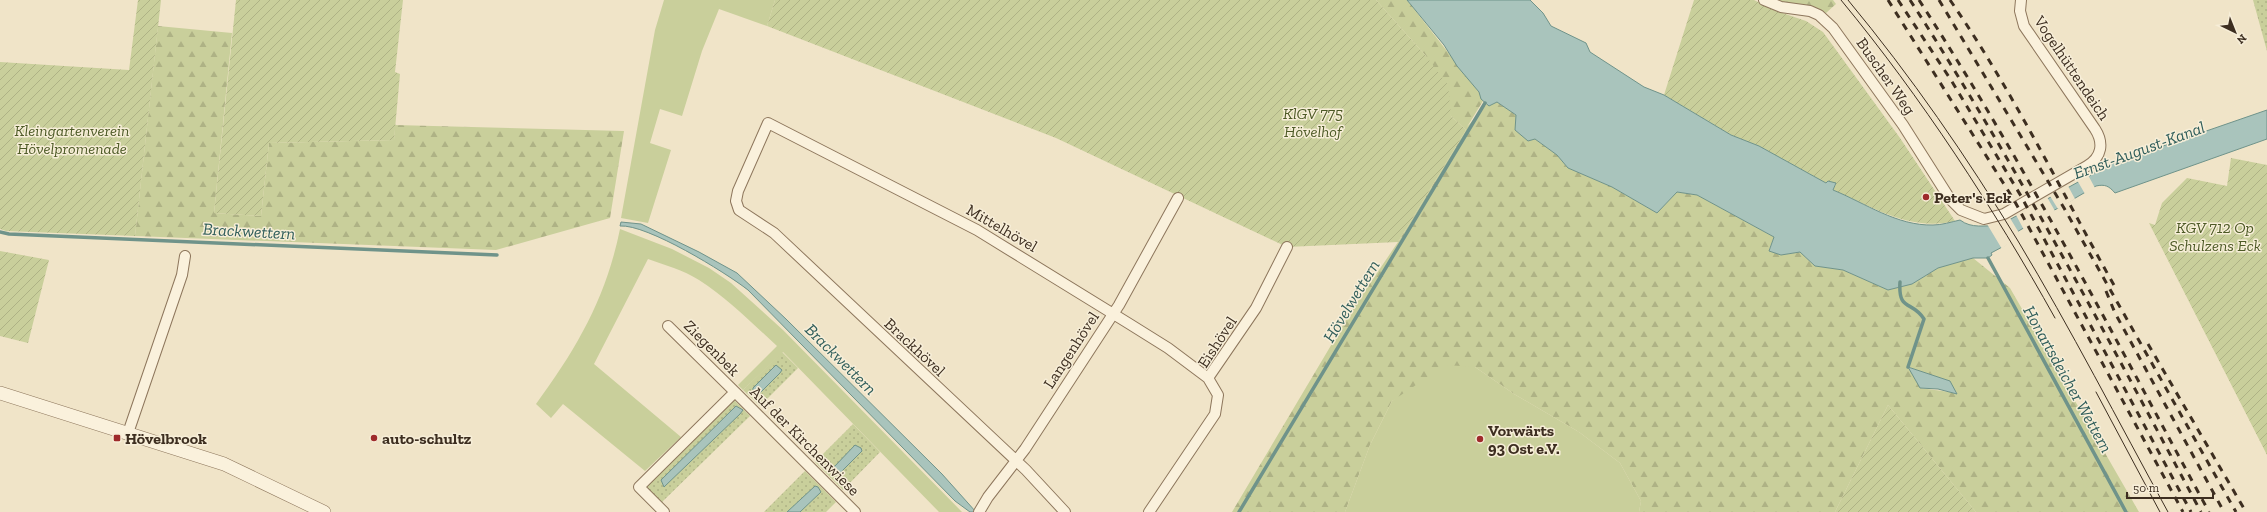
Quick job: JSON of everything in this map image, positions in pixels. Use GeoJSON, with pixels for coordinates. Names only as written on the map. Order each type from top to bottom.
{"type":"FeatureCollection","features":[{"type":"Feature","properties":{"kind":"street","name":"Buscher Weg"},"geometry":{"type":"LineString","coordinates":[[1764,0],[1781,7],[1810,10],[1819,15],[1833,28],[1903,126],[1956,206]]}},
{"type":"Feature","properties":{"kind":"street","name":"Vogelhüttendeich"},"geometry":{"type":"LineString","coordinates":[[1956,206],[1978,218],[2004,214],[2092,163],[2100,151],[2100,140],[2095,129],[2024,26],[2020,10],[2021,0]]}},
{"type":"Feature","properties":{"kind":"street","name":"Brackhövel"},"geometry":{"type":"LineString","coordinates":[[768,123],[738,191],[736,201],[739,210],[774,234],[1016,461],[1065,512]]}},
{"type":"Feature","properties":{"kind":"street","name":"Mittelhövel"},"geometry":{"type":"LineString","coordinates":[[768,123],[977,230],[1168,348],[1208,378]]}},
{"type":"Feature","properties":{"kind":"street","name":"Langenhövel"},"geometry":{"type":"LineString","coordinates":[[979,512],[988,497],[1016,461],[1113,314],[1178,198]]}},
{"type":"Feature","properties":{"kind":"street","name":"Eishövel"},"geometry":{"type":"LineString","coordinates":[[1149,512],[1215,414],[1218,395],[1208,378],[1256,308],[1288,246]]}},
{"type":"Feature","properties":{"kind":"street"},"geometry":{"type":"LineString","coordinates":[[128,433],[182,275],[185,256]]}},
{"type":"Feature","properties":{"kind":"street","name":"Ziegenbek"},"geometry":{"type":"LineString","coordinates":[[668,326],[735,392]]}},
{"type":"Feature","properties":{"kind":"street","name":"Auf der Kirchenwiese"},"geometry":{"type":"LineString","coordinates":[[664,512],[639,487],[735,392],[855,512]]}},
{"type":"Feature","properties":{"kind":"street"},"geometry":{"type":"LineString","coordinates":[[0,393],[224,464],[324,512]]}},
{"type":"Feature","properties":{"kind":"green space","name":"Kleingartenverein Hövelpromenade"},"geometry":{"type":"Polygon","coordinates":[[[138,0],[161,0],[135,236],[6,231],[0,229],[0,62],[129,70],[138,0]]]}},
{"type":"Feature","properties":{"kind":"green space"},"geometry":{"type":"Polygon","coordinates":[[[236,0],[403,0],[395,72],[400,74],[394,140],[269,143],[261,216],[214,213],[236,0]]]}},
{"type":"Feature","properties":{"kind":"green space"},"geometry":{"type":"Polygon","coordinates":[[[664,0],[775,0],[767,26],[719,9],[702,51],[682,116],[660,109],[650,143],[671,150],[648,223],[621,218],[655,30],[664,0]]]}},
{"type":"Feature","properties":{"kind":"green space","name":"KlGV 775 Hövelhof"},"geometry":{"type":"Polygon","coordinates":[[[775,0],[1376,0],[1426,56],[1448,85],[1451,116],[1466,130],[1398,242],[1287,247],[1056,138],[767,26],[775,0]]]}},
{"type":"Feature","properties":{"kind":"green space"},"geometry":{"type":"Polygon","coordinates":[[[1376,0],[1407,0],[1479,92],[1483,101],[1467,127],[1487,104],[1489,106],[1497,102],[1516,115],[1528,140],[1535,139],[1557,155],[1568,168],[1612,187],[1657,213],[1677,192],[1697,195],[1774,237],[1769,250],[1781,255],[1800,252],[1815,266],[1843,270],[1888,290],[1912,284],[1938,268],[1973,258],[2010,288],[2139,512],[1976,512],[1888,405],[1835,512],[1639,512],[1641,501],[1620,463],[1579,432],[1514,394],[1475,367],[1392,401],[1370,445],[1345,512],[1232,512],[1352,310],[1398,242],[1466,130],[1451,116],[1426,56],[1376,0]],[[1909,367],[1920,388],[1957,393],[1929,375],[1909,367]]]}},
{"type":"Feature","properties":{"kind":"green space"},"geometry":{"type":"Polygon","coordinates":[[[1694,0],[1754,0],[1774,10],[1806,21],[1823,32],[1900,138],[1955,221],[1938,224],[1907,221],[1877,210],[1833,190],[1836,184],[1826,183],[1758,146],[1731,135],[1664,95],[1694,0]]]}},
{"type":"Feature","properties":{"kind":"green space"},"geometry":{"type":"Polygon","coordinates":[[[1769,0],[1833,0],[1836,4],[1826,13],[1808,6],[1769,0]]]}},
{"type":"Feature","properties":{"kind":"green space"},"geometry":{"type":"Polygon","coordinates":[[[2253,0],[2267,0],[2267,51],[2253,0]]]}},
{"type":"Feature","properties":{"kind":"green space"},"geometry":{"type":"Polygon","coordinates":[[[158,26],[232,33],[214,213],[261,216],[269,143],[394,140],[395,125],[624,131],[610,218],[496,250],[135,236],[158,26]]]}},
{"type":"Feature","properties":{"kind":"green space","name":"KGV 712 Op Schulzens Eck"},"geometry":{"type":"Polygon","coordinates":[[[2231,158],[2267,165],[2267,455],[2149,223],[2155,225],[2162,203],[2187,178],[2227,186],[2231,158]]]}},
{"type":"Feature","properties":{"kind":"green space"},"geometry":{"type":"Polygon","coordinates":[[[620,229],[672,249],[709,268],[731,283],[783,330],[962,512],[939,512],[783,352],[743,390],[738,385],[777,346],[729,303],[699,280],[693,276],[648,259],[594,364],[681,437],[645,471],[563,404],[551,418],[536,404],[564,363],[588,321],[607,278],[620,229]]]}},
{"type":"Feature","properties":{"kind":"green space"},"geometry":{"type":"Polygon","coordinates":[[[0,251],[49,260],[28,343],[0,336],[0,251]]]}},
{"type":"Feature","properties":{"kind":"green space"},"geometry":{"type":"Polygon","coordinates":[[[782,352],[798,368],[760,406],[743,390],[782,352]]]}},
{"type":"Feature","properties":{"kind":"green space","name":"Vorwärts 93 Ost e.V."},"geometry":{"type":"Polygon","coordinates":[[[1446,365],[1475,367],[1514,394],[1579,432],[1620,463],[1641,501],[1639,512],[1345,512],[1370,445],[1392,401],[1446,365]]]}},
{"type":"Feature","properties":{"kind":"green space"},"geometry":{"type":"Polygon","coordinates":[[[734,400],[750,416],[662,502],[646,487],[734,400]]]}},
{"type":"Feature","properties":{"kind":"green space"},"geometry":{"type":"Polygon","coordinates":[[[1888,405],[1976,512],[1835,512],[1888,405]]]}},
{"type":"Feature","properties":{"kind":"green space"},"geometry":{"type":"Polygon","coordinates":[[[853,424],[880,452],[843,490],[815,462],[853,424]]]}},
{"type":"Feature","properties":{"kind":"green space"},"geometry":{"type":"Polygon","coordinates":[[[805,471],[836,502],[826,512],[764,512],[805,471]]]}},
{"type":"Feature","properties":{"kind":"water"},"geometry":{"type":"Polygon","coordinates":[[[1407,0],[1530,0],[1543,13],[1551,26],[1586,43],[1590,52],[1644,87],[1664,95],[1731,135],[1759,146],[1826,183],[1828,181],[1836,183],[1833,190],[1882,213],[1907,222],[1936,225],[1960,220],[1974,226],[1998,226],[2111,164],[2267,110],[2267,139],[2115,193],[2107,186],[2096,186],[2003,240],[2006,245],[1991,253],[1992,255],[1988,258],[1973,258],[1938,268],[1912,284],[1888,290],[1843,270],[1815,266],[1800,252],[1781,255],[1769,251],[1774,237],[1697,195],[1677,192],[1657,213],[1612,187],[1568,168],[1557,155],[1535,139],[1528,141],[1515,130],[1516,115],[1497,102],[1489,106],[1481,99],[1479,92],[1457,66],[1444,45],[1407,0]]]}},
{"type":"Feature","properties":{"kind":"water"},"geometry":{"type":"Polygon","coordinates":[[[621,222],[641,224],[699,252],[737,273],[786,319],[942,474],[976,512],[970,512],[955,501],[748,290],[686,250],[632,227],[620,226],[621,222]]]}},
{"type":"Feature","properties":{"kind":"water"},"geometry":{"type":"Polygon","coordinates":[[[776,365],[782,370],[757,396],[753,392],[753,388],[776,365]]]}},
{"type":"Feature","properties":{"kind":"water"},"geometry":{"type":"Polygon","coordinates":[[[1908,367],[1950,381],[1957,394],[1938,389],[1920,388],[1908,367]]]}},
{"type":"Feature","properties":{"kind":"water"},"geometry":{"type":"Polygon","coordinates":[[[736,406],[743,410],[740,414],[664,487],[661,480],[736,406]]]}},
{"type":"Feature","properties":{"kind":"water"},"geometry":{"type":"Polygon","coordinates":[[[855,445],[861,448],[862,451],[839,474],[835,473],[834,467],[855,445]]]}},
{"type":"Feature","properties":{"kind":"water"},"geometry":{"type":"Polygon","coordinates":[[[815,486],[818,487],[821,492],[800,512],[787,512],[815,486]]]}},
{"type":"Feature","properties":{"kind":"pier"},"geometry":{"type":"Polygon","coordinates":[[[2088,175],[2095,188],[2085,194],[2077,180],[2088,175]]]}},
{"type":"Feature","properties":{"kind":"pier"},"geometry":{"type":"Polygon","coordinates":[[[2068,186],[2075,199],[2058,209],[2050,196],[2068,186]]]}},
{"type":"Feature","properties":{"kind":"pier"},"geometry":{"type":"Polygon","coordinates":[[[2047,197],[2055,211],[2024,230],[2016,215],[2047,197]]]}},
{"type":"Feature","properties":{"kind":"pier"},"geometry":{"type":"Polygon","coordinates":[[[2010,218],[2019,233],[2006,241],[2007,245],[2002,249],[1987,224],[1997,224],[2010,218]]]}},
{"type":"Feature","properties":{"kind":"waterway","name":"Hövelwettern"},"geometry":{"type":"LineString","coordinates":[[1239,512],[1485,103]]}},
{"type":"Feature","properties":{"kind":"waterway","name":"Brackwettern"},"geometry":{"type":"LineString","coordinates":[[0,232],[9,234],[497,255]]}},
{"type":"Feature","properties":{"kind":"waterway","name":"Honartsdeicher Wettern"},"geometry":{"type":"LineString","coordinates":[[1988,258],[2126,512]]}},
{"type":"Feature","properties":{"kind":"waterway","name":"Honartsdeicher Wettern"},"geometry":{"type":"LineString","coordinates":[[1900,282],[1901,298],[1907,305],[1915,309],[1924,319],[1908,367]]}},
{"type":"Feature","properties":{"kind":"tram line"},"geometry":{"type":"LineString","coordinates":[[1841,0],[1900,75],[1955,154],[2007,235],[2055,318]]}},
{"type":"Feature","properties":{"kind":"tram line"},"geometry":{"type":"LineString","coordinates":[[1848,0],[1894,58],[1938,118],[1999,210],[2057,308],[2168,512]]}},
{"type":"Feature","properties":{"kind":"tram line"},"geometry":{"type":"LineString","coordinates":[[2096,392],[2160,512]]}},
{"type":"Feature","properties":{"kind":"railway"},"geometry":{"type":"LineString","coordinates":[[1888,0],[2014,200],[2183,512]]}},
{"type":"Feature","properties":{"kind":"railway"},"geometry":{"type":"LineString","coordinates":[[1898,0],[1951,80],[2021,196],[2191,512]]}},
{"type":"Feature","properties":{"kind":"railway"},"geometry":{"type":"LineString","coordinates":[[1910,0],[1988,125],[2025,189],[2201,512]]}},
{"type":"Feature","properties":{"kind":"railway"},"geometry":{"type":"LineString","coordinates":[[1919,0],[1958,62],[2033,189],[2209,512]]}},
{"type":"Feature","properties":{"kind":"railway"},"geometry":{"type":"LineString","coordinates":[[1939,0],[2064,208],[2236,512]]}},
{"type":"Feature","properties":{"kind":"railway"},"geometry":{"type":"LineString","coordinates":[[1950,0],[2016,105],[2115,287]]}},
{"type":"Feature","properties":{"kind":"railway"},"geometry":{"type":"LineString","coordinates":[[2106,291],[2115,313],[2224,512]]}},
{"type":"Feature","properties":{"kind":"railway"},"geometry":{"type":"LineString","coordinates":[[2148,344],[2246,512]]}},
{"type":"Feature","properties":{"kind":"place","name":"Peter's Eck"},"geometry":{"type":"Point","coordinates":[1926,197]}},
{"type":"Feature","properties":{"kind":"place","name":"Hövelbrook"},"geometry":{"type":"Point","coordinates":[117,438]}},
{"type":"Feature","properties":{"kind":"place","name":"auto-schultz"},"geometry":{"type":"Point","coordinates":[374,438]}},
{"type":"Feature","properties":{"kind":"place","name":"Vorwärts 93 Ost e.V."},"geometry":{"type":"Point","coordinates":[1480,439]}},
{"type":"Feature","properties":{"kind":"water label","name":"Ernst-August-Kanal"},"geometry":{"type":"Point","coordinates":[2139,150]}}]}
